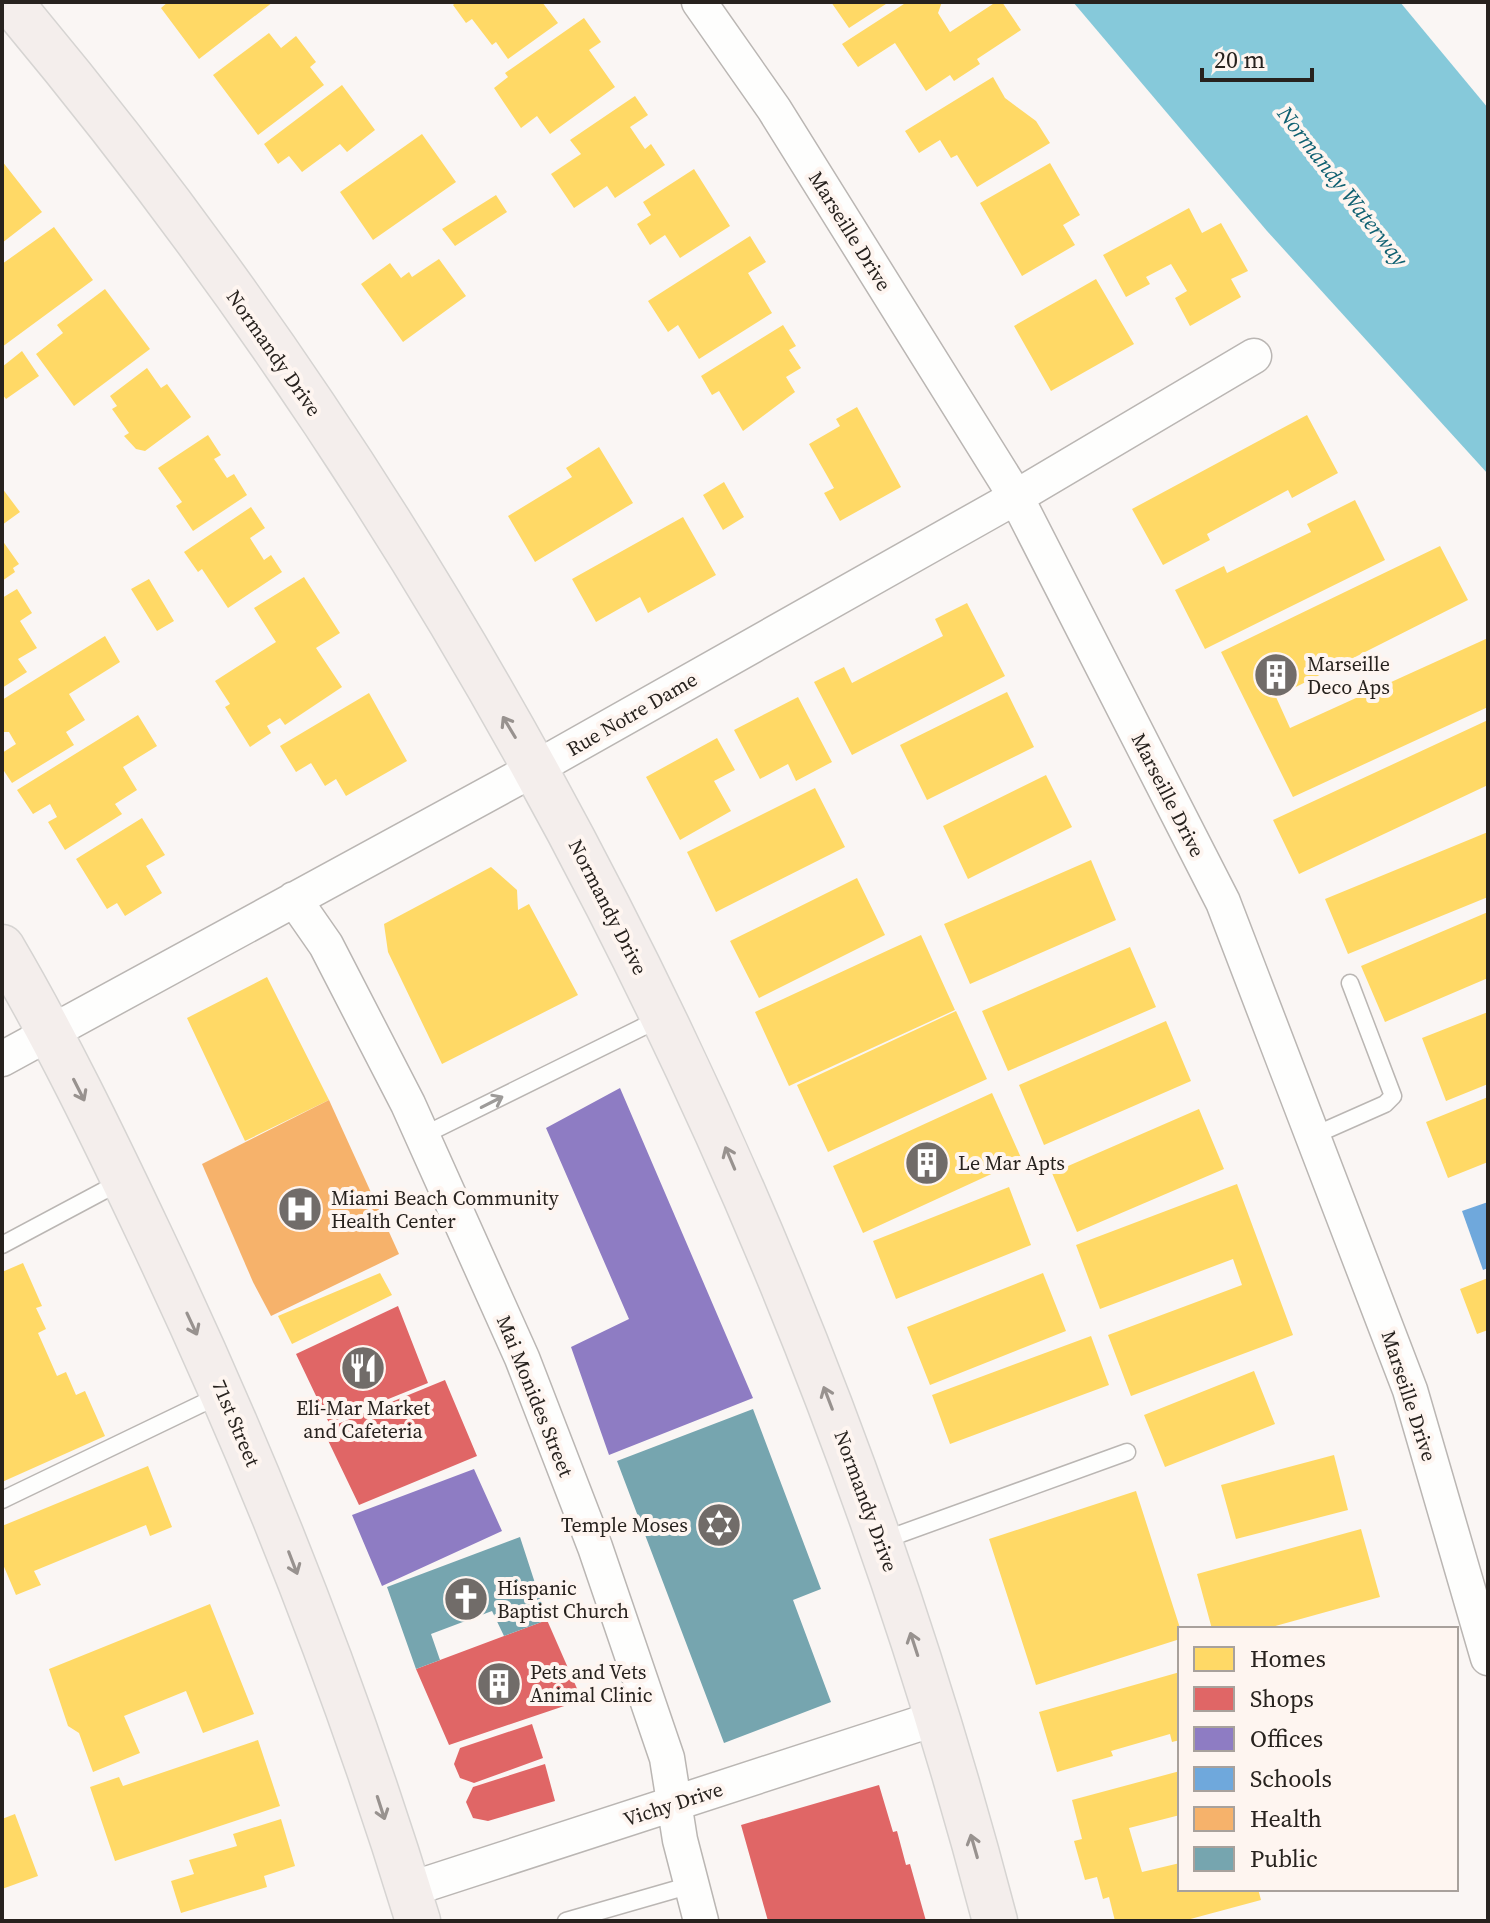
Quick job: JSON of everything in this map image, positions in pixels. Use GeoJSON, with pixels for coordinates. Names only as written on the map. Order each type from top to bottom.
{"type":"FeatureCollection","features":[{"type":"Feature","properties":{"kind":"main road","name":"Normandy Drive"},"geometry":{"type":"LineString","coordinates":[[10,2],[72,77],[253,320],[341,449],[534,769],[609,906],[718,1131],[775,1261],[881,1541],[937,1718],[995,1921]]}},
{"type":"Feature","properties":{"kind":"main road","name":"71st Street"},"geometry":{"type":"LineString","coordinates":[[2,947],[124,1181],[225,1393],[332,1664],[413,1905]]}},
{"type":"Feature","properties":{"kind":"street","name":"Marseille Drive"},"geometry":{"type":"LineString","coordinates":[[699,2],[774,109],[1016,497],[1223,902],[1315,1135],[1477,1578],[1488,1658]]}},
{"type":"Feature","properties":{"kind":"street","name":"Rue Notre Dame"},"geometry":{"type":"LineString","coordinates":[[2,1059],[534,769],[1016,497],[1254,356]]}},
{"type":"Feature","properties":{"kind":"street","name":"Mai Monides Street"},"geometry":{"type":"LineString","coordinates":[[294,899],[326,945],[422,1136],[522,1358],[595,1547],[667,1758],[691,1885],[701,1921]]}},
{"type":"Feature","properties":{"kind":"street","name":"Vichy Drive"},"geometry":{"type":"LineString","coordinates":[[413,1905],[675,1804],[937,1718]]}},
{"type":"Feature","properties":{"kind":"lane"},"geometry":{"type":"LineString","coordinates":[[1315,1135],[1385,1104],[1393,1096],[1350,983]]}},
{"type":"Feature","properties":{"kind":"lane"},"geometry":{"type":"LineString","coordinates":[[422,1136],[663,1017]]}},
{"type":"Feature","properties":{"kind":"lane"},"geometry":{"type":"LineString","coordinates":[[2,1245],[124,1181]]}},
{"type":"Feature","properties":{"kind":"lane"},"geometry":{"type":"LineString","coordinates":[[2,1500],[225,1393]]}},
{"type":"Feature","properties":{"kind":"lane"},"geometry":{"type":"LineString","coordinates":[[881,1541],[1127,1452]]}},
{"type":"Feature","properties":{"kind":"lane"},"geometry":{"type":"LineString","coordinates":[[566,1921],[691,1885]]}},
{"type":"Feature","properties":{"kind":"water","name":"Normandy Waterway"},"geometry":{"type":"Polygon","coordinates":[[[1073,2],[1400,2],[1488,108],[1488,474],[1267,231],[1073,2]]]}},
{"type":"Feature","properties":{"kind":"building: Homes"},"geometry":{"type":"Polygon","coordinates":[[[168,2],[273,2],[199,59],[161,8],[168,2]]]}},
{"type":"Feature","properties":{"kind":"building: Homes"},"geometry":{"type":"Polygon","coordinates":[[[456,2],[542,2],[558,23],[508,59],[496,42],[492,45],[472,19],[466,23],[453,5],[456,2]]]}},
{"type":"Feature","properties":{"kind":"building: Homes"},"geometry":{"type":"Polygon","coordinates":[[[831,2],[889,2],[849,28],[831,2]]]}},
{"type":"Feature","properties":{"kind":"building: Homes"},"geometry":{"type":"Polygon","coordinates":[[[907,2],[942,2],[938,13],[950,32],[996,2],[1002,2],[1021,30],[977,59],[980,64],[954,81],[950,75],[926,91],[895,43],[858,67],[842,44],[907,2]]]}},
{"type":"Feature","properties":{"kind":"building: Homes"},"geometry":{"type":"Polygon","coordinates":[[[584,18],[601,42],[589,50],[615,87],[550,134],[537,116],[521,128],[494,88],[508,77],[505,73],[584,18]]]}},
{"type":"Feature","properties":{"kind":"building: Homes"},"geometry":{"type":"Polygon","coordinates":[[[269,33],[281,48],[296,36],[316,62],[310,67],[324,85],[258,135],[213,75],[269,33]]]}},
{"type":"Feature","properties":{"kind":"building: Homes"},"geometry":{"type":"Polygon","coordinates":[[[993,77],[1005,98],[1036,121],[1050,143],[977,187],[957,155],[951,158],[940,140],[919,153],[905,131],[993,77]]]}},
{"type":"Feature","properties":{"kind":"building: Homes"},"geometry":{"type":"Polygon","coordinates":[[[342,85],[375,130],[347,152],[340,144],[302,172],[289,156],[278,164],[264,144],[342,85]]]}},
{"type":"Feature","properties":{"kind":"building: Homes"},"geometry":{"type":"Polygon","coordinates":[[[635,96],[648,115],[630,127],[645,149],[651,144],[665,165],[615,198],[607,186],[574,208],[551,174],[581,154],[570,140],[635,96]]]}},
{"type":"Feature","properties":{"kind":"building: Homes"},"geometry":{"type":"Polygon","coordinates":[[[422,134],[456,182],[373,240],[340,192],[422,134]]]}},
{"type":"Feature","properties":{"kind":"building: Homes"},"geometry":{"type":"Polygon","coordinates":[[[2,161],[42,212],[2,243],[2,161]]]}},
{"type":"Feature","properties":{"kind":"building: Homes"},"geometry":{"type":"Polygon","coordinates":[[[1050,163],[1080,215],[1063,225],[1075,245],[1022,276],[980,203],[1050,163]]]}},
{"type":"Feature","properties":{"kind":"building: Homes"},"geometry":{"type":"Polygon","coordinates":[[[694,169],[730,226],[680,258],[665,235],[650,245],[637,224],[651,215],[643,202],[694,169]]]}},
{"type":"Feature","properties":{"kind":"building: Homes"},"geometry":{"type":"Polygon","coordinates":[[[496,195],[507,212],[455,246],[442,229],[496,195]]]}},
{"type":"Feature","properties":{"kind":"building: Homes"},"geometry":{"type":"Polygon","coordinates":[[[1189,208],[1202,233],[1221,223],[1248,271],[1231,279],[1241,297],[1190,326],[1175,298],[1187,291],[1171,264],[1146,277],[1150,284],[1126,297],[1103,255],[1189,208]]]}},
{"type":"Feature","properties":{"kind":"building: Homes"},"geometry":{"type":"Polygon","coordinates":[[[54,227],[93,280],[2,347],[2,264],[54,227]]]}},
{"type":"Feature","properties":{"kind":"building: Homes"},"geometry":{"type":"Polygon","coordinates":[[[750,236],[766,262],[748,273],[772,313],[699,359],[678,325],[668,332],[648,301],[750,236]]]}},
{"type":"Feature","properties":{"kind":"building: Homes"},"geometry":{"type":"Polygon","coordinates":[[[439,259],[466,296],[403,342],[361,284],[390,263],[401,278],[409,272],[412,277],[439,259]]]}},
{"type":"Feature","properties":{"kind":"building: Homes"},"geometry":{"type":"Polygon","coordinates":[[[1096,279],[1134,344],[1051,391],[1014,326],[1096,279]]]}},
{"type":"Feature","properties":{"kind":"building: Homes"},"geometry":{"type":"Polygon","coordinates":[[[105,289],[150,349],[74,406],[36,354],[63,333],[57,325],[105,289]]]}},
{"type":"Feature","properties":{"kind":"building: Homes"},"geometry":{"type":"Polygon","coordinates":[[[783,325],[796,346],[789,350],[801,368],[786,377],[795,392],[743,431],[719,391],[712,395],[701,376],[783,325]]]}},
{"type":"Feature","properties":{"kind":"building: Homes"},"geometry":{"type":"Polygon","coordinates":[[[22,351],[39,376],[6,399],[2,394],[2,367],[22,351]]]}},
{"type":"Feature","properties":{"kind":"building: Homes"},"geometry":{"type":"Polygon","coordinates":[[[147,368],[161,388],[167,384],[191,417],[145,451],[136,449],[124,436],[129,433],[112,409],[117,406],[110,396],[147,368]]]}},
{"type":"Feature","properties":{"kind":"building: Homes"},"geometry":{"type":"Polygon","coordinates":[[[857,407],[901,487],[840,521],[824,493],[834,488],[809,444],[840,426],[836,419],[857,407]]]}},
{"type":"Feature","properties":{"kind":"building: Homes"},"geometry":{"type":"Polygon","coordinates":[[[1307,415],[1338,473],[1292,498],[1288,490],[1207,534],[1210,540],[1163,565],[1132,509],[1307,415]]]}},
{"type":"Feature","properties":{"kind":"building: Homes"},"geometry":{"type":"Polygon","coordinates":[[[208,435],[221,455],[214,459],[227,478],[234,474],[247,495],[193,531],[176,506],[182,502],[158,468],[208,435]]]}},
{"type":"Feature","properties":{"kind":"building: Homes"},"geometry":{"type":"Polygon","coordinates":[[[599,447],[633,503],[535,562],[508,516],[572,477],[566,468],[599,447]]]}},
{"type":"Feature","properties":{"kind":"building: Homes"},"geometry":{"type":"Polygon","coordinates":[[[724,482],[744,517],[723,530],[703,495],[724,482]]]}},
{"type":"Feature","properties":{"kind":"building: Homes"},"geometry":{"type":"Polygon","coordinates":[[[2,488],[20,512],[2,525],[2,488]]]}},
{"type":"Feature","properties":{"kind":"building: Homes"},"geometry":{"type":"Polygon","coordinates":[[[1355,500],[1385,560],[1205,649],[1175,590],[1224,566],[1227,573],[1311,532],[1307,524],[1355,500]]]}},
{"type":"Feature","properties":{"kind":"building: Homes"},"geometry":{"type":"Polygon","coordinates":[[[251,507],[265,528],[250,538],[264,560],[271,555],[282,572],[228,608],[202,569],[198,572],[184,552],[251,507]]]}},
{"type":"Feature","properties":{"kind":"building: Homes"},"geometry":{"type":"Polygon","coordinates":[[[683,517],[716,575],[648,613],[640,597],[596,622],[572,579],[683,517]]]}},
{"type":"Feature","properties":{"kind":"building: Homes"},"geometry":{"type":"Polygon","coordinates":[[[2,540],[19,564],[13,568],[15,572],[2,581],[2,540]]]}},
{"type":"Feature","properties":{"kind":"building: Homes","name":"Marseille Deco Aps"},"geometry":{"type":"Polygon","coordinates":[[[1440,546],[1468,600],[1276,697],[1290,728],[1488,638],[1488,707],[1293,797],[1221,652],[1440,546]]]}},
{"type":"Feature","properties":{"kind":"building: Homes"},"geometry":{"type":"Polygon","coordinates":[[[304,577],[340,633],[316,648],[342,687],[285,725],[280,718],[267,726],[271,733],[250,747],[225,707],[230,704],[215,681],[276,642],[254,608],[304,577]]]}},
{"type":"Feature","properties":{"kind":"building: Homes"},"geometry":{"type":"Polygon","coordinates":[[[149,579],[174,621],[157,631],[131,589],[149,579]]]}},
{"type":"Feature","properties":{"kind":"building: Homes"},"geometry":{"type":"Polygon","coordinates":[[[17,589],[32,613],[20,621],[37,648],[18,659],[27,672],[2,688],[2,598],[17,589]]]}},
{"type":"Feature","properties":{"kind":"building: Homes"},"geometry":{"type":"Polygon","coordinates":[[[967,603],[1005,676],[852,755],[814,682],[844,667],[852,683],[943,636],[935,619],[967,603]]]}},
{"type":"Feature","properties":{"kind":"building: Homes"},"geometry":{"type":"Polygon","coordinates":[[[105,636],[120,662],[69,694],[85,720],[66,732],[74,745],[12,783],[2,768],[2,753],[16,744],[9,732],[2,732],[2,700],[105,636]]]}},
{"type":"Feature","properties":{"kind":"building: Homes"},"geometry":{"type":"Polygon","coordinates":[[[1007,692],[1034,747],[927,800],[900,745],[1007,692]]]}},
{"type":"Feature","properties":{"kind":"building: Homes"},"geometry":{"type":"Polygon","coordinates":[[[369,693],[407,761],[346,796],[336,779],[325,786],[311,763],[296,772],[280,746],[369,693]]]}},
{"type":"Feature","properties":{"kind":"building: Homes"},"geometry":{"type":"Polygon","coordinates":[[[798,697],[832,762],[796,781],[788,764],[760,779],[734,730],[798,697]]]}},
{"type":"Feature","properties":{"kind":"building: Homes"},"geometry":{"type":"Polygon","coordinates":[[[138,715],[157,746],[123,767],[137,790],[115,804],[122,814],[65,850],[48,822],[57,817],[50,804],[33,814],[17,790],[138,715]]]}},
{"type":"Feature","properties":{"kind":"building: Homes"},"geometry":{"type":"Polygon","coordinates":[[[1488,720],[1488,785],[1299,874],[1273,820],[1488,720]]]}},
{"type":"Feature","properties":{"kind":"building: Homes"},"geometry":{"type":"Polygon","coordinates":[[[717,738],[735,770],[714,781],[731,811],[680,840],[646,777],[717,738]]]}},
{"type":"Feature","properties":{"kind":"building: Homes"},"geometry":{"type":"Polygon","coordinates":[[[1046,775],[1072,827],[968,879],[943,826],[1046,775]]]}},
{"type":"Feature","properties":{"kind":"building: Homes"},"geometry":{"type":"Polygon","coordinates":[[[815,788],[845,847],[716,912],[687,852],[815,788]]]}},
{"type":"Feature","properties":{"kind":"building: Homes"},"geometry":{"type":"Polygon","coordinates":[[[142,818],[165,855],[146,866],[162,893],[125,916],[117,903],[107,909],[76,859],[142,818]]]}},
{"type":"Feature","properties":{"kind":"building: Homes"},"geometry":{"type":"Polygon","coordinates":[[[1488,832],[1488,897],[1348,954],[1325,899],[1488,832]]]}},
{"type":"Feature","properties":{"kind":"building: Homes"},"geometry":{"type":"Polygon","coordinates":[[[1091,860],[1116,920],[970,984],[944,924],[1091,860]]]}},
{"type":"Feature","properties":{"kind":"building: Homes"},"geometry":{"type":"Polygon","coordinates":[[[491,867],[517,890],[518,910],[529,904],[578,995],[442,1064],[388,952],[384,924],[491,867]]]}},
{"type":"Feature","properties":{"kind":"building: Homes"},"geometry":{"type":"Polygon","coordinates":[[[857,878],[885,935],[759,998],[730,941],[857,878]]]}},
{"type":"Feature","properties":{"kind":"building: Homes"},"geometry":{"type":"Polygon","coordinates":[[[1488,912],[1488,978],[1385,1022],[1361,966],[1488,912]]]}},
{"type":"Feature","properties":{"kind":"building: Homes"},"geometry":{"type":"Polygon","coordinates":[[[921,935],[955,1010],[789,1086],[755,1012],[921,935]]]}},
{"type":"Feature","properties":{"kind":"building: Homes"},"geometry":{"type":"Polygon","coordinates":[[[1130,947],[1156,1007],[1008,1071],[982,1011],[1130,947]]]}},
{"type":"Feature","properties":{"kind":"building: Homes"},"geometry":{"type":"Polygon","coordinates":[[[267,977],[329,1100],[245,1141],[187,1018],[267,977]]]}},
{"type":"Feature","properties":{"kind":"building: Homes"},"geometry":{"type":"Polygon","coordinates":[[[956,1011],[987,1079],[828,1152],[797,1085],[956,1011]]]}},
{"type":"Feature","properties":{"kind":"building: Homes"},"geometry":{"type":"Polygon","coordinates":[[[1488,1012],[1488,1084],[1446,1101],[1422,1038],[1488,1012]]]}},
{"type":"Feature","properties":{"kind":"building: Homes"},"geometry":{"type":"Polygon","coordinates":[[[1166,1021],[1191,1081],[1044,1145],[1019,1085],[1166,1021]]]}},
{"type":"Feature","properties":{"kind":"building: Homes","name":"Le Mar Apts"},"geometry":{"type":"Polygon","coordinates":[[[992,1093],[1022,1160],[863,1233],[833,1166],[992,1093]]]}},
{"type":"Feature","properties":{"kind":"building: Homes"},"geometry":{"type":"Polygon","coordinates":[[[1488,1097],[1488,1162],[1448,1178],[1426,1122],[1488,1097]]]}},
{"type":"Feature","properties":{"kind":"building: Homes"},"geometry":{"type":"Polygon","coordinates":[[[1199,1109],[1224,1169],[1077,1232],[1052,1173],[1199,1109]]]}},
{"type":"Feature","properties":{"kind":"building: Homes"},"geometry":{"type":"Polygon","coordinates":[[[1237,1184],[1293,1335],[1131,1396],[1108,1335],[1242,1285],[1233,1259],[1100,1309],[1076,1245],[1237,1184]]]}},
{"type":"Feature","properties":{"kind":"building: Homes"},"geometry":{"type":"Polygon","coordinates":[[[1009,1187],[1031,1245],[896,1299],[873,1241],[1009,1187]]]}},
{"type":"Feature","properties":{"kind":"building: Homes"},"geometry":{"type":"Polygon","coordinates":[[[23,1263],[42,1306],[36,1308],[46,1329],[38,1333],[57,1376],[66,1372],[76,1395],[85,1391],[105,1436],[2,1482],[2,1272],[23,1263]]]}},
{"type":"Feature","properties":{"kind":"building: Homes"},"geometry":{"type":"Polygon","coordinates":[[[380,1273],[392,1295],[292,1344],[278,1316],[380,1273]]]}},
{"type":"Feature","properties":{"kind":"building: Homes"},"geometry":{"type":"Polygon","coordinates":[[[1043,1273],[1066,1331],[930,1385],[907,1327],[1043,1273]]]}},
{"type":"Feature","properties":{"kind":"building: Homes"},"geometry":{"type":"Polygon","coordinates":[[[1488,1278],[1488,1330],[1477,1334],[1460,1289],[1488,1278]]]}},
{"type":"Feature","properties":{"kind":"building: Homes"},"geometry":{"type":"Polygon","coordinates":[[[1091,1336],[1109,1385],[950,1444],[932,1395],[1091,1336]]]}},
{"type":"Feature","properties":{"kind":"building: Homes"},"geometry":{"type":"Polygon","coordinates":[[[1254,1371],[1275,1424],[1165,1467],[1144,1415],[1254,1371]]]}},
{"type":"Feature","properties":{"kind":"building: Homes"},"geometry":{"type":"Polygon","coordinates":[[[1334,1455],[1348,1510],[1236,1539],[1221,1485],[1334,1455]]]}},
{"type":"Feature","properties":{"kind":"building: Homes"},"geometry":{"type":"Polygon","coordinates":[[[148,1466],[172,1527],[150,1536],[146,1525],[34,1571],[41,1585],[16,1595],[2,1562],[2,1526],[148,1466]]]}},
{"type":"Feature","properties":{"kind":"building: Homes"},"geometry":{"type":"Polygon","coordinates":[[[1136,1491],[1180,1627],[1178,1640],[1036,1685],[989,1539],[1136,1491]]]}},
{"type":"Feature","properties":{"kind":"building: Homes"},"geometry":{"type":"Polygon","coordinates":[[[1361,1529],[1380,1597],[1272,1627],[1211,1627],[1197,1574],[1361,1529]]]}},
{"type":"Feature","properties":{"kind":"building: Homes"},"geometry":{"type":"Polygon","coordinates":[[[210,1604],[254,1714],[203,1733],[186,1691],[124,1716],[140,1753],[93,1772],[79,1733],[68,1726],[49,1669],[210,1604]]]}},
{"type":"Feature","properties":{"kind":"building: Homes"},"geometry":{"type":"Polygon","coordinates":[[[1178,1673],[1178,1740],[1172,1742],[1170,1734],[1111,1751],[1113,1756],[1057,1772],[1039,1712],[1178,1673]]]}},
{"type":"Feature","properties":{"kind":"building: Homes"},"geometry":{"type":"Polygon","coordinates":[[[258,1740],[280,1806],[115,1861],[90,1787],[119,1777],[123,1786],[258,1740]]]}},
{"type":"Feature","properties":{"kind":"building: Homes"},"geometry":{"type":"Polygon","coordinates":[[[1178,1772],[1178,1816],[1129,1828],[1142,1872],[1178,1863],[1178,1891],[1259,1891],[1261,1900],[1183,1921],[1115,1921],[1109,1897],[1103,1899],[1097,1877],[1085,1880],[1074,1841],[1082,1839],[1072,1800],[1178,1772]]]}},
{"type":"Feature","properties":{"kind":"building: Homes"},"geometry":{"type":"Polygon","coordinates":[[[15,1814],[38,1876],[2,1889],[2,1819],[15,1814]]]}},
{"type":"Feature","properties":{"kind":"building: Homes"},"geometry":{"type":"Polygon","coordinates":[[[281,1819],[295,1866],[264,1876],[267,1887],[181,1913],[171,1881],[194,1874],[189,1860],[237,1846],[233,1834],[281,1819]]]}},
{"type":"Feature","properties":{"kind":"building: Shops","name":"Eli-Mar Market and Cafeteria"},"geometry":{"type":"Polygon","coordinates":[[[398,1306],[428,1383],[329,1423],[296,1354],[398,1306]]]}},
{"type":"Feature","properties":{"kind":"building: Shops"},"geometry":{"type":"Polygon","coordinates":[[[445,1380],[477,1456],[359,1505],[323,1430],[445,1380]]]}},
{"type":"Feature","properties":{"kind":"building: Shops","name":"Pets and Vets Animal Clinic"},"geometry":{"type":"Polygon","coordinates":[[[547,1620],[582,1700],[449,1745],[416,1669],[547,1620]]]}},
{"type":"Feature","properties":{"kind":"building: Shops"},"geometry":{"type":"Polygon","coordinates":[[[532,1724],[543,1758],[474,1783],[460,1778],[454,1764],[460,1748],[532,1724]]]}},
{"type":"Feature","properties":{"kind":"building: Shops"},"geometry":{"type":"Polygon","coordinates":[[[545,1764],[555,1801],[488,1821],[473,1818],[466,1802],[473,1787],[545,1764]]]}},
{"type":"Feature","properties":{"kind":"building: Shops"},"geometry":{"type":"Polygon","coordinates":[[[879,1785],[893,1832],[897,1831],[906,1865],[910,1864],[926,1921],[768,1921],[741,1825],[879,1785]]]}},
{"type":"Feature","properties":{"kind":"building: Offices"},"geometry":{"type":"Polygon","coordinates":[[[620,1088],[753,1398],[609,1455],[571,1347],[629,1319],[546,1128],[620,1088]]]}},
{"type":"Feature","properties":{"kind":"building: Offices"},"geometry":{"type":"Polygon","coordinates":[[[474,1469],[502,1531],[382,1586],[352,1515],[474,1469]]]}},
{"type":"Feature","properties":{"kind":"building: Schools"},"geometry":{"type":"Polygon","coordinates":[[[1488,1202],[1488,1268],[1483,1270],[1462,1211],[1488,1202]]]}},
{"type":"Feature","properties":{"kind":"building: Health","name":"Miami Beach Community Health Center"},"geometry":{"type":"Polygon","coordinates":[[[329,1100],[399,1254],[271,1316],[202,1164],[329,1100]]]}},
{"type":"Feature","properties":{"kind":"building: Public","name":"Temple Moses"},"geometry":{"type":"Polygon","coordinates":[[[753,1409],[821,1589],[793,1600],[831,1702],[724,1743],[617,1461],[753,1409]]]}},
{"type":"Feature","properties":{"kind":"building: Public","name":"Hispanic Baptist Church"},"geometry":{"type":"Polygon","coordinates":[[[520,1537],[547,1620],[504,1636],[492,1611],[431,1634],[440,1660],[416,1669],[387,1587],[520,1537]]]}},
{"type":"Feature","properties":{"kind":"place","name":"Marseille Deco Aps"},"geometry":{"type":"Point","coordinates":[1276,675]}},
{"type":"Feature","properties":{"kind":"place","name":"Le Mar Apts"},"geometry":{"type":"Point","coordinates":[927,1163]}},
{"type":"Feature","properties":{"kind":"place","name":"Miami Beach Community Health Center"},"geometry":{"type":"Point","coordinates":[300,1209]}},
{"type":"Feature","properties":{"kind":"place","name":"Eli-Mar Market and Cafeteria"},"geometry":{"type":"Point","coordinates":[363,1368]}},
{"type":"Feature","properties":{"kind":"place","name":"Temple Moses"},"geometry":{"type":"Point","coordinates":[719,1525]}},
{"type":"Feature","properties":{"kind":"place","name":"Hispanic Baptist Church"},"geometry":{"type":"Point","coordinates":[466,1599]}},
{"type":"Feature","properties":{"kind":"place","name":"Pets and Vets Animal Clinic"},"geometry":{"type":"Point","coordinates":[499,1684]}}]}
